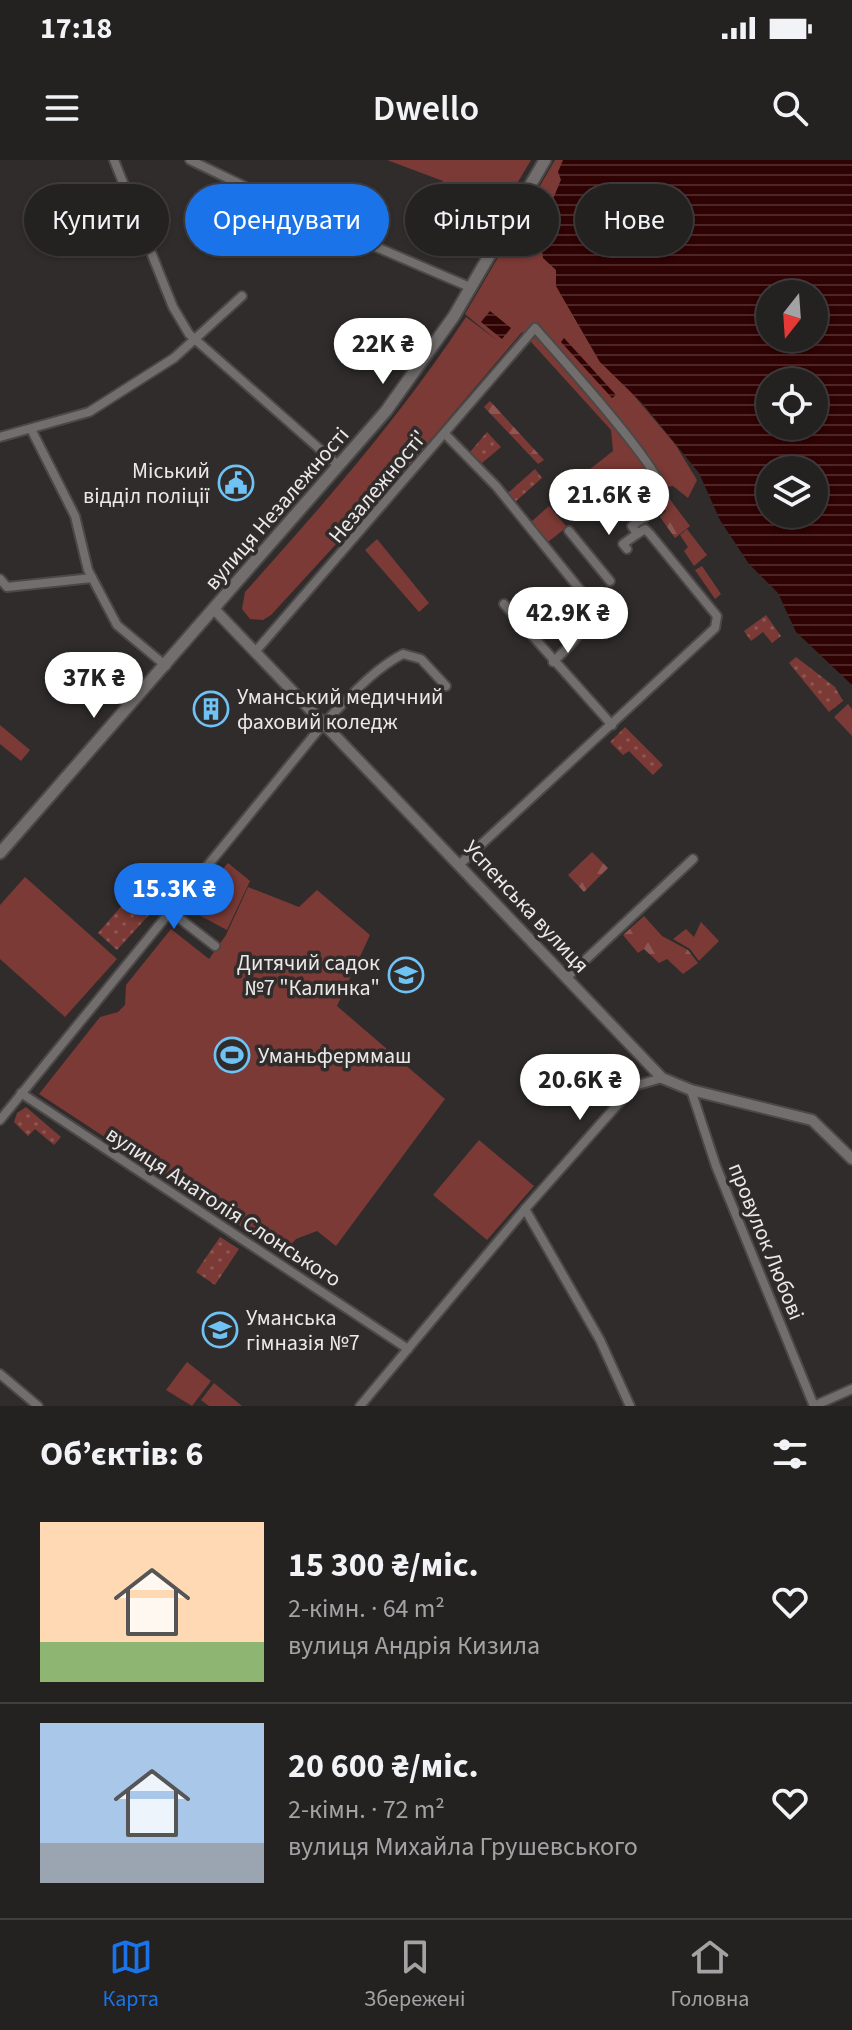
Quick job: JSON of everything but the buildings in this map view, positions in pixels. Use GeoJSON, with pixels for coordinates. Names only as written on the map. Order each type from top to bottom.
{"type":"FeatureCollection","features":[{"type":"Feature","properties":{"kind":"main road","name":"вулиця Незалежності"},"geometry":{"type":"LineString","coordinates":[[0,853],[215,610],[410,379],[472,288],[514,209],[545,160]]}},
{"type":"Feature","properties":{"kind":"street"},"geometry":{"type":"LineString","coordinates":[[114,160],[173,307],[194,341],[339,466]]}},
{"type":"Feature","properties":{"kind":"street"},"geometry":{"type":"LineString","coordinates":[[190,160],[327,226],[472,288]]}},
{"type":"Feature","properties":{"kind":"street"},"geometry":{"type":"LineString","coordinates":[[0,437],[89,412],[174,358],[242,296]]}},
{"type":"Feature","properties":{"kind":"street","name":"Незалежності'"},"geometry":{"type":"LineString","coordinates":[[255,652],[535,328],[611,413],[665,492],[663,499],[635,530]]}},
{"type":"Feature","properties":{"kind":"street"},"geometry":{"type":"LineString","coordinates":[[31,429],[75,516],[92,578],[117,625],[166,666]]}},
{"type":"Feature","properties":{"kind":"street"},"geometry":{"type":"LineString","coordinates":[[445,434],[496,486],[586,597],[588,617],[582,632],[553,662]]}},
{"type":"Feature","properties":{"kind":"street"},"geometry":{"type":"LineString","coordinates":[[460,864],[715,628],[717,616],[645,529],[635,530],[623,544],[627,549]]}},
{"type":"Feature","properties":{"kind":"street"},"geometry":{"type":"LineString","coordinates":[[569,531],[610,581]]}},
{"type":"Feature","properties":{"kind":"street"},"geometry":{"type":"LineString","coordinates":[[0,579],[7,587],[92,578]]}},
{"type":"Feature","properties":{"kind":"street"},"geometry":{"type":"LineString","coordinates":[[504,604],[612,725]]}},
{"type":"Feature","properties":{"kind":"street","name":"Успенська вулиця"},"geometry":{"type":"LineString","coordinates":[[215,610],[662,1078],[691,1090],[812,1120],[852,1159]]}},
{"type":"Feature","properties":{"kind":"street"},"geometry":{"type":"LineString","coordinates":[[0,1120],[324,723],[387,662],[403,654],[421,659],[446,686]]}},
{"type":"Feature","properties":{"kind":"street"},"geometry":{"type":"LineString","coordinates":[[566,978],[693,859]]}},
{"type":"Feature","properties":{"kind":"street"},"geometry":{"type":"LineString","coordinates":[[170,911],[215,946]]}},
{"type":"Feature","properties":{"kind":"street"},"geometry":{"type":"LineString","coordinates":[[360,1406],[525,1209],[634,1086],[662,1078]]}},
{"type":"Feature","properties":{"kind":"street","name":"провулок Любові"},"geometry":{"type":"LineString","coordinates":[[691,1090],[716,1166],[815,1406],[852,1389]]}},
{"type":"Feature","properties":{"kind":"street","name":"вулиця Анатолія Слонського"},"geometry":{"type":"LineString","coordinates":[[21,1093],[408,1349]]}},
{"type":"Feature","properties":{"kind":"street"},"geometry":{"type":"LineString","coordinates":[[525,1209],[557,1270],[588,1317],[630,1406]]}},
{"type":"Feature","properties":{"kind":"street"},"geometry":{"type":"LineString","coordinates":[[0,1374],[38,1406]]}},
{"type":"Feature","properties":{"kind":"green space"},"geometry":{"type":"Polygon","coordinates":[[[387,160],[531,160],[517,184],[441,184],[443,181],[387,160]]]}},
{"type":"Feature","properties":{"kind":"green space"},"geometry":{"type":"Polygon","coordinates":[[[555,160],[563,160],[559,185],[541,184],[555,160]]]}},
{"type":"Feature","properties":{"kind":"green space"},"geometry":{"type":"Polygon","coordinates":[[[499,256],[550,256],[560,293],[600,362],[615,373],[675,444],[697,480],[688,498],[673,486],[665,487],[621,519],[585,473],[613,451],[611,430],[522,332],[416,457],[271,615],[263,620],[250,619],[242,609],[245,592],[388,424],[466,317],[498,341],[465,314],[499,256]]]}},
{"type":"Feature","properties":{"kind":"green space"},"geometry":{"type":"Polygon","coordinates":[[[490,401],[544,460],[538,464],[484,407],[490,401]]]}},
{"type":"Feature","properties":{"kind":"green space"},"geometry":{"type":"Polygon","coordinates":[[[487,432],[501,447],[482,463],[470,452],[487,432]]]}},
{"type":"Feature","properties":{"kind":"green space"},"geometry":{"type":"Polygon","coordinates":[[[535,469],[542,478],[515,502],[507,494],[535,469]]]}},
{"type":"Feature","properties":{"kind":"green space"},"geometry":{"type":"Polygon","coordinates":[[[668,497],[690,526],[675,538],[660,517],[666,511],[662,504],[668,497]]]}},
{"type":"Feature","properties":{"kind":"green space"},"geometry":{"type":"Polygon","coordinates":[[[549,506],[567,527],[548,542],[531,522],[549,506]]]}},
{"type":"Feature","properties":{"kind":"green space"},"geometry":{"type":"Polygon","coordinates":[[[687,529],[707,555],[694,566],[684,551],[688,547],[680,535],[687,529]]]}},
{"type":"Feature","properties":{"kind":"green space"},"geometry":{"type":"Polygon","coordinates":[[[377,539],[429,603],[419,612],[365,550],[377,539]]]}},
{"type":"Feature","properties":{"kind":"green space"},"geometry":{"type":"Polygon","coordinates":[[[702,566],[721,594],[715,599],[695,570],[702,566]]]}},
{"type":"Feature","properties":{"kind":"green space"},"geometry":{"type":"Polygon","coordinates":[[[766,615],[781,636],[772,643],[763,632],[751,641],[744,631],[766,615]]]}},
{"type":"Feature","properties":{"kind":"green space"},"geometry":{"type":"Polygon","coordinates":[[[796,657],[835,687],[843,701],[829,712],[789,663],[796,657]]]}},
{"type":"Feature","properties":{"kind":"green space"},"geometry":{"type":"Polygon","coordinates":[[[848,704],[852,709],[852,736],[834,717],[848,704]]]}},
{"type":"Feature","properties":{"kind":"green space"},"geometry":{"type":"Polygon","coordinates":[[[0,725],[30,750],[21,761],[0,744],[0,725]]]}},
{"type":"Feature","properties":{"kind":"green space"},"geometry":{"type":"Polygon","coordinates":[[[625,727],[663,765],[653,775],[629,751],[623,755],[610,742],[625,727]]]}},
{"type":"Feature","properties":{"kind":"green space"},"geometry":{"type":"Polygon","coordinates":[[[592,852],[608,868],[584,892],[568,875],[592,852]]]}},
{"type":"Feature","properties":{"kind":"green space"},"geometry":{"type":"Polygon","coordinates":[[[228,863],[250,881],[227,930],[197,914],[204,906],[211,912],[227,892],[214,879],[228,863]]]}},
{"type":"Feature","properties":{"kind":"green space"},"geometry":{"type":"Polygon","coordinates":[[[25,877],[117,959],[65,1017],[0,959],[0,905],[25,877]]]}},
{"type":"Feature","properties":{"kind":"green space","name":"Уманьферммаш"},"geometry":{"type":"Polygon","coordinates":[[[248,887],[299,907],[317,890],[370,935],[337,1006],[445,1099],[336,1246],[317,1231],[296,1239],[283,1254],[39,1094],[100,1017],[118,1012],[125,1005],[126,985],[171,929],[209,959],[226,935],[248,887]]]}},
{"type":"Feature","properties":{"kind":"green space"},"geometry":{"type":"Polygon","coordinates":[[[124,903],[138,915],[143,910],[149,915],[117,950],[98,933],[124,903]]]}},
{"type":"Feature","properties":{"kind":"green space"},"geometry":{"type":"Polygon","coordinates":[[[644,916],[662,936],[688,950],[698,963],[683,974],[667,959],[659,963],[644,949],[638,953],[623,935],[644,916]]]}},
{"type":"Feature","properties":{"kind":"green space"},"geometry":{"type":"Polygon","coordinates":[[[701,922],[719,941],[699,961],[690,949],[673,939],[686,929],[694,937],[701,922]]]}},
{"type":"Feature","properties":{"kind":"green space"},"geometry":{"type":"Polygon","coordinates":[[[26,1107],[61,1137],[54,1145],[35,1129],[28,1136],[14,1122],[17,1113],[26,1107]]]}},
{"type":"Feature","properties":{"kind":"green space"},"geometry":{"type":"Polygon","coordinates":[[[479,1140],[534,1186],[487,1240],[433,1195],[479,1140]]]}},
{"type":"Feature","properties":{"kind":"green space"},"geometry":{"type":"Polygon","coordinates":[[[220,1237],[239,1249],[215,1285],[196,1272],[220,1237]]]}},
{"type":"Feature","properties":{"kind":"green space"},"geometry":{"type":"Polygon","coordinates":[[[187,1362],[211,1381],[192,1406],[166,1390],[187,1362]]]}},
{"type":"Feature","properties":{"kind":"green space"},"geometry":{"type":"Polygon","coordinates":[[[214,1383],[242,1406],[209,1406],[201,1400],[214,1383]]]}},
{"type":"Feature","properties":{"kind":"shaded area"},"geometry":{"type":"Polygon","coordinates":[[[563,160],[852,160],[852,685],[796,632],[778,593],[749,564],[720,520],[699,473],[643,404],[600,362],[556,286],[556,270],[543,256],[559,256],[561,180],[558,172],[563,160]]]}},
{"type":"Feature","properties":{"kind":"shaded area"},"geometry":{"type":"Polygon","coordinates":[[[490,311],[511,328],[502,339],[481,322],[490,311]]]}},
{"type":"Feature","properties":{"kind":"shaded area"},"geometry":{"type":"Polygon","coordinates":[[[564,338],[616,395],[612,398],[561,342],[564,338]]]}},
{"type":"Feature","properties":{"kind":"place","name":"Міський відділ поліції"},"geometry":{"type":"Point","coordinates":[236,483]}},
{"type":"Feature","properties":{"kind":"place","name":"Уманський медичний фаховий коледж"},"geometry":{"type":"Point","coordinates":[211,709]}},
{"type":"Feature","properties":{"kind":"place","name":"Дитячий садок №7 \"Калинка\""},"geometry":{"type":"Point","coordinates":[406,975]}},
{"type":"Feature","properties":{"kind":"place","name":"Уманьферммаш"},"geometry":{"type":"Point","coordinates":[232,1055]}},
{"type":"Feature","properties":{"kind":"place","name":"Уманська гімназія №7"},"geometry":{"type":"Point","coordinates":[220,1330]}}]}
